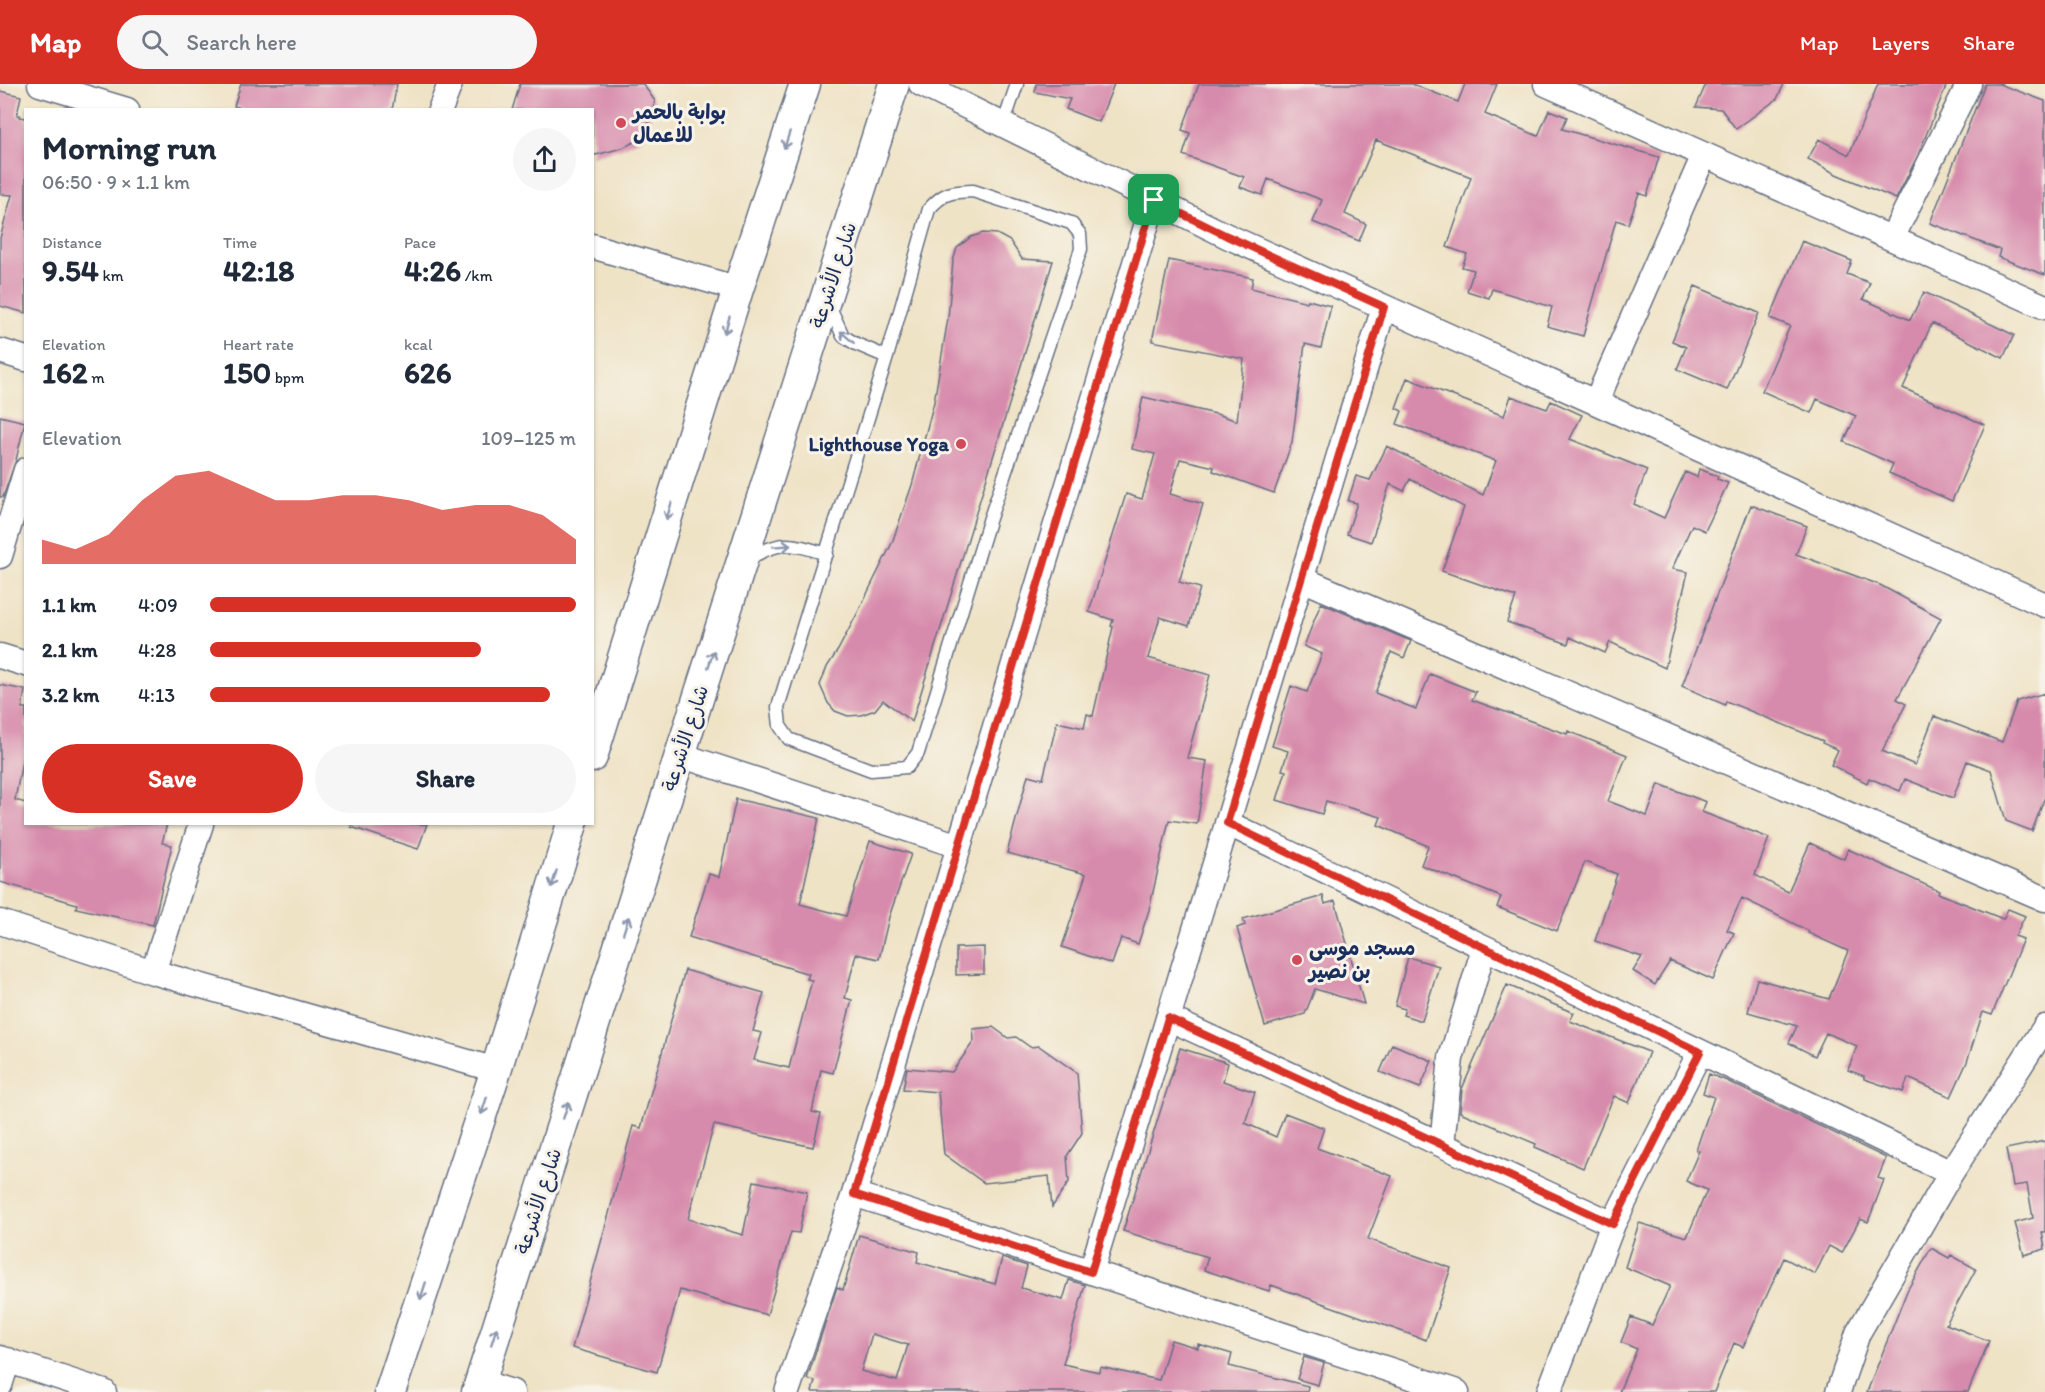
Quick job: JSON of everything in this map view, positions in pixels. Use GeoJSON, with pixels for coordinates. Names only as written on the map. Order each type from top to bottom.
{"type":"FeatureCollection","features":[{"type":"Feature","properties":{"kind":"street"},"geometry":{"type":"LineString","coordinates":[[40,84],[120,108]]}},
{"type":"Feature","properties":{"kind":"street"},"geometry":{"type":"LineString","coordinates":[[441,108],[450,84]]}},
{"type":"Feature","properties":{"kind":"street"},"geometry":{"type":"LineString","coordinates":[[594,751],[738,289],[805,84]]}},
{"type":"Feature","properties":{"kind":"street","name":"شارع الأشرعة"},"geometry":{"type":"LineString","coordinates":[[478,1387],[894,84]]}},
{"type":"Feature","properties":{"kind":"street"},"geometry":{"type":"LineString","coordinates":[[921,84],[1227,236],[2045,605]]}},
{"type":"Feature","properties":{"kind":"street"},"geometry":{"type":"LineString","coordinates":[[1546,84],[2045,307]]}},
{"type":"Feature","properties":{"kind":"street"},"geometry":{"type":"LineString","coordinates":[[1892,238],[1969,84]]}},
{"type":"Feature","properties":{"kind":"street"},"geometry":{"type":"LineString","coordinates":[[1596,402],[1704,155]]}},
{"type":"Feature","properties":{"kind":"street"},"geometry":{"type":"LineString","coordinates":[[787,1392],[854,1194],[1154,200]]}},
{"type":"Feature","properties":{"kind":"street"},"geometry":{"type":"LineString","coordinates":[[594,247],[738,289]]}},
{"type":"Feature","properties":{"kind":"street"},"geometry":{"type":"LineString","coordinates":[[1091,1272],[1384,307]]}},
{"type":"Feature","properties":{"kind":"street"},"geometry":{"type":"LineString","coordinates":[[0,351],[24,358]]}},
{"type":"Feature","properties":{"kind":"street"},"geometry":{"type":"LineString","coordinates":[[0,556],[24,477]]}},
{"type":"Feature","properties":{"kind":"street"},"geometry":{"type":"LineString","coordinates":[[1302,579],[2045,899]]}},
{"type":"Feature","properties":{"kind":"street"},"geometry":{"type":"LineString","coordinates":[[0,656],[24,663]]}},
{"type":"Feature","properties":{"kind":"street"},"geometry":{"type":"LineString","coordinates":[[680,755],[959,846]]}},
{"type":"Feature","properties":{"kind":"street"},"geometry":{"type":"LineString","coordinates":[[1227,823],[1951,1173]]}},
{"type":"Feature","properties":{"kind":"street"},"geometry":{"type":"LineString","coordinates":[[153,972],[201,825]]}},
{"type":"Feature","properties":{"kind":"street"},"geometry":{"type":"LineString","coordinates":[[390,1392],[496,1070],[572,825]]}},
{"type":"Feature","properties":{"kind":"street"},"geometry":{"type":"LineString","coordinates":[[0,922],[153,972],[496,1070]]}},
{"type":"Feature","properties":{"kind":"street"},"geometry":{"type":"LineString","coordinates":[[1442,1144],[1451,1058],[1485,948]]}},
{"type":"Feature","properties":{"kind":"street"},"geometry":{"type":"LineString","coordinates":[[1168,1018],[1613,1224]]}},
{"type":"Feature","properties":{"kind":"street"},"geometry":{"type":"LineString","coordinates":[[1838,1392],[1858,1333],[1951,1173],[2045,1027]]}},
{"type":"Feature","properties":{"kind":"street"},"geometry":{"type":"LineString","coordinates":[[1549,1392],[1613,1224],[1700,1052]]}},
{"type":"Feature","properties":{"kind":"street"},"geometry":{"type":"LineString","coordinates":[[854,1194],[1091,1272],[1423,1387],[1456,1392]]}},
{"type":"Feature","properties":{"kind":"street"},"geometry":{"type":"LineString","coordinates":[[0,1386],[4,1359],[104,1392]]}},
{"type":"Feature","properties":{"kind":"street"},"geometry":{"type":"LineString","coordinates":[[478,1387],[512,1392]]}},
{"type":"Feature","properties":{"kind":"lane"},"geometry":{"type":"LineString","coordinates":[[1003,125],[1017,84]]}},
{"type":"Feature","properties":{"kind":"lane"},"geometry":{"type":"LineString","coordinates":[[974,191],[1071,223],[1080,234],[1081,249],[989,521],[918,753],[907,767],[871,770],[789,739],[780,726],[778,707],[887,357],[929,210],[939,198],[952,192],[974,191]]}},
{"type":"Feature","properties":{"kind":"lane"},"geometry":{"type":"LineString","coordinates":[[826,298],[843,336],[887,357]]}},
{"type":"Feature","properties":{"kind":"lane"},"geometry":{"type":"LineString","coordinates":[[741,564],[767,548],[780,545],[797,546],[827,554]]}},
{"type":"Feature","properties":{"kind":"building"},"geometry":{"type":"Polygon","coordinates":[[[241,84],[397,84],[392,108],[241,108],[234,106],[241,84]]]}},
{"type":"Feature","properties":{"kind":"building","name":"بوابة بالحمر للاعمال"},"geometry":{"type":"Polygon","coordinates":[[[520,84],[643,84],[655,101],[645,137],[622,148],[594,155],[594,108],[513,108],[520,84]]]}},
{"type":"Feature","properties":{"kind":"building"},"geometry":{"type":"Polygon","coordinates":[[[1036,84],[1114,84],[1099,122],[1066,109],[1070,99],[1035,92],[1036,84]]]}},
{"type":"Feature","properties":{"kind":"building"},"geometry":{"type":"Polygon","coordinates":[[[1199,84],[1412,84],[1458,102],[1465,84],[1497,84],[1485,114],[1538,136],[1549,110],[1567,117],[1562,129],[1659,157],[1647,196],[1639,193],[1628,224],[1616,220],[1583,336],[1547,326],[1552,307],[1492,289],[1489,298],[1467,291],[1474,270],[1462,267],[1467,254],[1447,247],[1471,177],[1376,140],[1345,214],[1366,224],[1359,241],[1313,222],[1322,200],[1268,179],[1262,195],[1240,187],[1244,177],[1183,155],[1190,133],[1182,130],[1199,84]]]}},
{"type":"Feature","properties":{"kind":"building"},"geometry":{"type":"Polygon","coordinates":[[[1706,84],[1784,84],[1777,99],[1736,129],[1721,109],[1696,107],[1706,84]]]}},
{"type":"Feature","properties":{"kind":"building"},"geometry":{"type":"Polygon","coordinates":[[[1878,84],[1947,84],[1918,155],[1896,199],[1836,174],[1808,159],[1819,139],[1849,155],[1878,84]]]}},
{"type":"Feature","properties":{"kind":"building"},"geometry":{"type":"Polygon","coordinates":[[[1985,84],[1999,84],[2045,101],[2045,275],[1998,257],[2000,250],[1930,223],[1985,84]]]}},
{"type":"Feature","properties":{"kind":"building"},"geometry":{"type":"Polygon","coordinates":[[[0,91],[21,96],[17,115],[24,118],[24,312],[0,306],[0,238],[12,195],[0,194],[0,91]]]}},
{"type":"Feature","properties":{"kind":"building","name":"Lighthouse Yoga"},"geometry":{"type":"Polygon","coordinates":[[[983,233],[997,234],[1010,241],[1022,259],[1053,261],[912,722],[883,700],[875,710],[861,715],[848,716],[835,711],[828,703],[820,685],[827,667],[858,612],[892,543],[912,485],[934,402],[948,318],[953,261],[957,248],[971,237],[983,233]]]}},
{"type":"Feature","properties":{"kind":"building"},"geometry":{"type":"Polygon","coordinates":[[[1802,241],[1852,261],[1847,274],[1870,283],[1863,299],[1910,320],[1924,292],[2014,335],[2003,358],[1932,323],[1903,388],[1985,425],[1952,501],[1889,473],[1893,464],[1844,442],[1856,416],[1817,399],[1811,413],[1762,391],[1790,326],[1770,318],[1802,241]]]}},
{"type":"Feature","properties":{"kind":"building"},"geometry":{"type":"Polygon","coordinates":[[[1169,260],[1253,278],[1251,288],[1331,306],[1321,348],[1305,344],[1292,442],[1274,493],[1213,471],[1214,467],[1180,459],[1170,494],[1203,504],[1179,582],[1200,588],[1189,626],[1160,617],[1148,658],[1210,675],[1187,758],[1207,761],[1197,824],[1169,820],[1149,910],[1138,944],[1121,938],[1112,964],[1062,947],[1086,874],[1007,853],[1028,775],[1043,779],[1057,722],[1084,728],[1087,714],[1093,716],[1113,620],[1089,612],[1126,494],[1142,499],[1155,454],[1132,449],[1143,397],[1237,421],[1244,359],[1152,341],[1169,260]]]}},
{"type":"Feature","properties":{"kind":"building"},"geometry":{"type":"Polygon","coordinates":[[[1695,286],[1759,313],[1727,390],[1677,369],[1686,347],[1672,341],[1695,286]]]}},
{"type":"Feature","properties":{"kind":"building"},"geometry":{"type":"Polygon","coordinates":[[[1407,378],[1504,416],[1511,396],[1547,409],[1551,401],[1582,415],[1570,439],[1647,470],[1634,504],[1664,518],[1685,472],[1697,477],[1699,469],[1718,476],[1717,479],[1728,483],[1705,531],[1692,525],[1672,569],[1688,572],[1665,668],[1610,642],[1605,653],[1570,637],[1568,644],[1507,622],[1516,597],[1442,571],[1464,507],[1410,479],[1404,491],[1390,484],[1371,542],[1347,534],[1357,503],[1348,501],[1356,476],[1370,480],[1387,446],[1483,495],[1496,461],[1397,424],[1402,411],[1396,408],[1407,378]]]}},
{"type":"Feature","properties":{"kind":"building"},"geometry":{"type":"Polygon","coordinates":[[[0,416],[24,422],[24,426],[16,460],[3,497],[0,497],[0,416]]]}},
{"type":"Feature","properties":{"kind":"building"},"geometry":{"type":"Polygon","coordinates":[[[1751,505],[1807,526],[1796,554],[1880,585],[1941,618],[1897,699],[1906,704],[1882,751],[1915,765],[1934,716],[2002,742],[2017,701],[2045,693],[2045,797],[2032,831],[2006,821],[1991,770],[1967,761],[1953,798],[1905,779],[1900,791],[1869,778],[1867,783],[1831,765],[1838,750],[1822,743],[1823,741],[1726,701],[1725,705],[1682,686],[1751,505]]]}},
{"type":"Feature","properties":{"kind":"building"},"geometry":{"type":"Polygon","coordinates":[[[1321,603],[1411,641],[1404,658],[1391,652],[1375,693],[1416,709],[1430,674],[1476,692],[1472,700],[1567,734],[1568,731],[1627,755],[1608,801],[1647,816],[1659,784],[1706,802],[1702,812],[1769,838],[1755,875],[1788,892],[1810,843],[1844,859],[1848,849],[1939,891],[1938,893],[2003,919],[2008,909],[2025,916],[2015,936],[2023,939],[1992,1015],[1983,1012],[1967,1062],[1951,1097],[1908,1078],[1903,1092],[1864,1079],[1864,1076],[1848,1070],[1857,1046],[1826,1033],[1815,1056],[1789,1043],[1797,1026],[1748,1012],[1757,979],[1829,999],[1848,951],[1742,898],[1727,930],[1734,933],[1713,980],[1670,961],[1655,985],[1633,971],[1642,957],[1595,941],[1617,874],[1585,862],[1557,931],[1497,907],[1501,897],[1421,865],[1428,846],[1378,825],[1381,817],[1326,801],[1322,814],[1277,800],[1286,771],[1282,770],[1288,751],[1272,746],[1291,686],[1307,692],[1322,654],[1304,646],[1321,603]]]}},
{"type":"Feature","properties":{"kind":"building"},"geometry":{"type":"Polygon","coordinates":[[[0,685],[24,690],[22,708],[24,708],[24,750],[15,800],[24,802],[24,825],[167,825],[162,843],[172,845],[153,925],[76,908],[77,904],[0,882],[0,685]]]}},
{"type":"Feature","properties":{"kind":"building"},"geometry":{"type":"Polygon","coordinates":[[[736,799],[819,818],[800,904],[846,916],[870,841],[911,854],[889,917],[879,959],[856,954],[845,998],[852,1000],[833,1073],[821,1070],[812,1112],[821,1114],[813,1147],[714,1125],[688,1219],[743,1235],[754,1181],[807,1192],[799,1233],[791,1232],[767,1315],[680,1290],[657,1372],[572,1348],[633,1126],[641,1128],[685,970],[764,993],[753,1031],[762,1033],[754,1060],[789,1068],[812,980],[807,979],[809,974],[689,937],[709,874],[719,877],[736,799]]]}},
{"type":"Feature","properties":{"kind":"building"},"geometry":{"type":"Polygon","coordinates":[[[352,825],[427,825],[418,849],[351,827],[352,825]]]}},
{"type":"Feature","properties":{"kind":"building"},"geometry":{"type":"Polygon","coordinates":[[[1323,896],[1325,904],[1335,901],[1364,1004],[1315,989],[1305,1014],[1265,1026],[1237,928],[1245,925],[1243,919],[1323,896]]]}},
{"type":"Feature","properties":{"kind":"building"},"geometry":{"type":"Polygon","coordinates":[[[984,947],[984,974],[956,975],[956,948],[984,947]]]}},
{"type":"Feature","properties":{"kind":"building"},"geometry":{"type":"Polygon","coordinates":[[[1408,957],[1439,966],[1422,1021],[1403,1015],[1405,1009],[1395,1006],[1408,957]]]}},
{"type":"Feature","properties":{"kind":"building"},"geometry":{"type":"Polygon","coordinates":[[[1507,985],[1574,1013],[1570,1021],[1649,1052],[1629,1103],[1614,1096],[1583,1168],[1535,1147],[1536,1144],[1460,1112],[1462,1089],[1507,985]]]}},
{"type":"Feature","properties":{"kind":"building"},"geometry":{"type":"Polygon","coordinates":[[[993,1027],[1008,1038],[1016,1037],[1030,1047],[1039,1046],[1077,1073],[1082,1133],[1067,1156],[1069,1182],[1052,1207],[1049,1176],[984,1183],[944,1154],[938,1092],[903,1089],[907,1068],[952,1072],[974,1041],[973,1029],[993,1027]]]}},
{"type":"Feature","properties":{"kind":"building"},"geometry":{"type":"Polygon","coordinates":[[[1392,1044],[1432,1061],[1420,1088],[1380,1072],[1392,1044]]]}},
{"type":"Feature","properties":{"kind":"building"},"geometry":{"type":"Polygon","coordinates":[[[1180,1048],[1228,1063],[1223,1081],[1255,1092],[1245,1123],[1276,1137],[1285,1113],[1324,1128],[1317,1148],[1392,1176],[1368,1239],[1451,1268],[1426,1340],[1271,1285],[1269,1291],[1204,1270],[1208,1257],[1123,1231],[1180,1048]]]}},
{"type":"Feature","properties":{"kind":"building"},"geometry":{"type":"Polygon","coordinates":[[[1709,1074],[1886,1158],[1878,1178],[1884,1180],[1868,1222],[1860,1219],[1842,1253],[1829,1246],[1815,1274],[1784,1258],[1743,1347],[1734,1343],[1714,1392],[1619,1392],[1637,1349],[1621,1342],[1631,1317],[1652,1325],[1670,1286],[1625,1267],[1639,1223],[1687,1237],[1707,1190],[1686,1181],[1699,1151],[1696,1150],[1714,1097],[1703,1093],[1709,1074]]]}},
{"type":"Feature","properties":{"kind":"building"},"geometry":{"type":"Polygon","coordinates":[[[2045,1141],[2045,1232],[2042,1232],[2045,1249],[2024,1255],[2015,1223],[2033,1218],[2027,1184],[2013,1186],[2006,1149],[2045,1141]]]}},
{"type":"Feature","properties":{"kind":"building"},"geometry":{"type":"Polygon","coordinates":[[[859,1235],[919,1252],[917,1262],[995,1284],[1002,1258],[1027,1266],[1021,1288],[1063,1300],[1069,1280],[1085,1285],[1063,1364],[1099,1372],[1100,1367],[1159,1380],[1171,1340],[1198,1348],[1198,1344],[1232,1354],[1229,1366],[1308,1386],[1307,1392],[812,1392],[815,1381],[807,1379],[837,1287],[843,1290],[859,1235]],[[872,1334],[861,1371],[897,1381],[908,1345],[872,1334]]]}},
{"type":"Feature","properties":{"kind":"building"},"geometry":{"type":"Polygon","coordinates":[[[1931,1248],[1949,1258],[1951,1255],[1976,1269],[1946,1324],[1989,1341],[1968,1392],[1867,1392],[1907,1291],[1931,1248]]]}},
{"type":"Feature","properties":{"kind":"building"},"geometry":{"type":"Polygon","coordinates":[[[1304,1357],[1324,1363],[1318,1385],[1297,1379],[1304,1357]]]}},
{"type":"Feature","properties":{"kind":"place","name":"بوابة بالحمر للاعمال"},"geometry":{"type":"Point","coordinates":[621,123]}},
{"type":"Feature","properties":{"kind":"place","name":"Lighthouse Yoga"},"geometry":{"type":"Point","coordinates":[961,444]}},
{"type":"Feature","properties":{"kind":"place","name":"مسجد موسى بن نصير"},"geometry":{"type":"Point","coordinates":[1297,960]}},
{"type":"Feature","properties":{"kind":"route"},"geometry":{"type":"LineString","coordinates":[[1154,200],[1227,236],[1384,307],[1227,823],[1700,1052],[1613,1224],[1168,1018],[1091,1272],[854,1194],[1154,200]]}}]}
